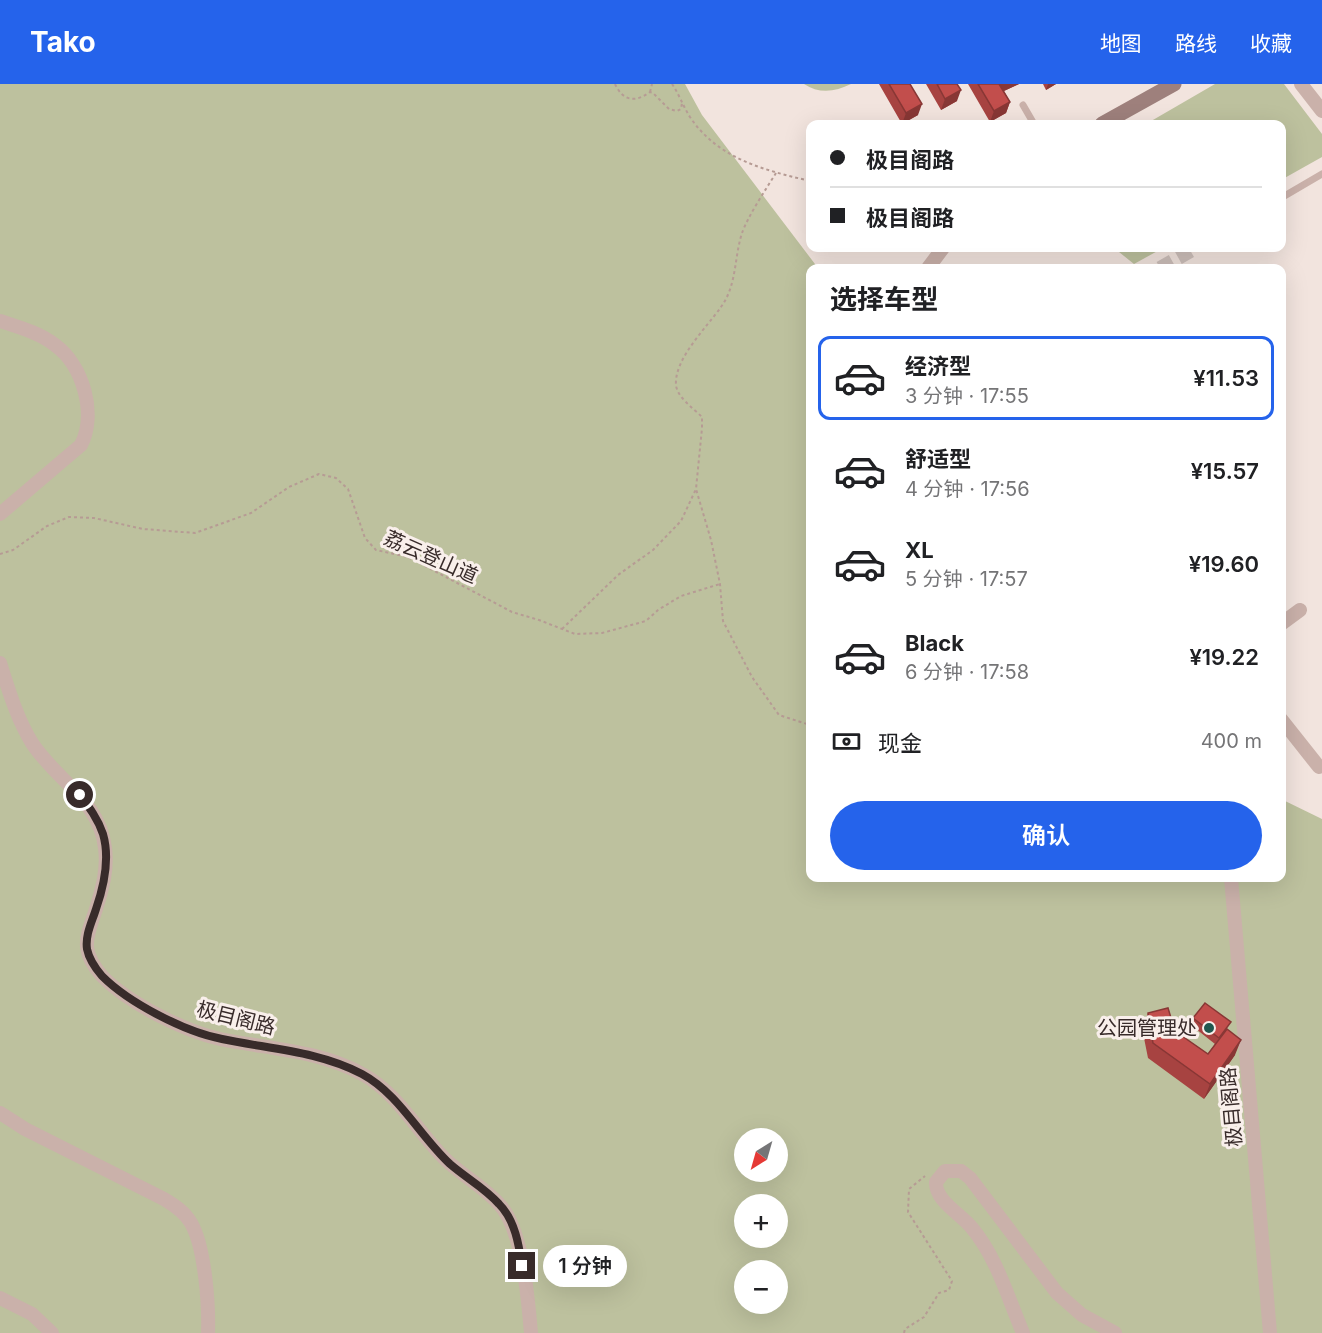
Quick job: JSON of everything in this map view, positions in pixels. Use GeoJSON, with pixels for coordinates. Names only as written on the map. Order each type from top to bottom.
{"type":"FeatureCollection","features":[{"type":"Feature","properties":{"kind":"street"},"geometry":{"type":"LineString","coordinates":[[1302,84],[1322,111]]}},
{"type":"Feature","properties":{"kind":"street"},"geometry":{"type":"LineString","coordinates":[[1109,120],[1170,85]]}},
{"type":"Feature","properties":{"kind":"street"},"geometry":{"type":"LineString","coordinates":[[0,321],[48,339],[64,351],[80,380],[88,412],[86,436],[81,445],[0,514]]}},
{"type":"Feature","properties":{"kind":"street"},"geometry":{"type":"LineString","coordinates":[[1286,620],[1300,610]]}},
{"type":"Feature","properties":{"kind":"street","name":"极目阁路"},"geometry":{"type":"LineString","coordinates":[[0,663],[16,711],[34,746],[90,809],[103,835],[106,866],[104,881],[87,938],[87,950],[100,974],[110,984],[145,1008],[208,1036],[313,1054],[348,1067],[382,1086],[443,1157],[484,1190],[505,1212],[520,1247],[531,1333]]}},
{"type":"Feature","properties":{"kind":"street"},"geometry":{"type":"LineString","coordinates":[[1286,724],[1319,767]]}},
{"type":"Feature","properties":{"kind":"street","name":"极目阁路"},"geometry":{"type":"LineString","coordinates":[[1231,882],[1270,1333]]}},
{"type":"Feature","properties":{"kind":"street"},"geometry":{"type":"LineString","coordinates":[[0,1113],[25,1129],[164,1199],[183,1213],[191,1223],[200,1250],[209,1319],[208,1333]]}},
{"type":"Feature","properties":{"kind":"street"},"geometry":{"type":"LineString","coordinates":[[1023,1333],[993,1261],[979,1236],[966,1220],[938,1194],[936,1182],[941,1174],[950,1169],[965,1174],[1057,1293],[1082,1315],[1115,1333]]}},
{"type":"Feature","properties":{"kind":"street"},"geometry":{"type":"LineString","coordinates":[[0,1298],[32,1314],[52,1333]]}},
{"type":"Feature","properties":{"kind":"lane"},"geometry":{"type":"LineString","coordinates":[[1023,105],[1032,120]]}},
{"type":"Feature","properties":{"kind":"lane"},"geometry":{"type":"LineString","coordinates":[[1286,195],[1322,174]]}},
{"type":"Feature","properties":{"kind":"path"},"geometry":{"type":"LineString","coordinates":[[615,84],[619,93],[631,99],[641,99],[650,92],[652,84]]}},
{"type":"Feature","properties":{"kind":"path"},"geometry":{"type":"LineString","coordinates":[[672,84],[700,130],[723,152],[748,165],[806,180]]}},
{"type":"Feature","properties":{"kind":"path"},"geometry":{"type":"LineString","coordinates":[[650,92],[669,110],[681,109],[682,103]]}},
{"type":"Feature","properties":{"kind":"path"},"geometry":{"type":"LineString","coordinates":[[562,629],[618,575],[652,550],[681,521],[696,489],[702,417],[680,395],[676,387],[677,371],[697,337],[722,305],[735,275],[742,232],[776,173]]}},
{"type":"Feature","properties":{"kind":"path","name":"荔云登山道"},"geometry":{"type":"LineString","coordinates":[[0,554],[13,550],[46,526],[69,517],[94,518],[143,529],[195,533],[251,513],[289,487],[319,474],[336,477],[348,489],[365,538],[376,550],[408,557],[512,612],[575,634],[602,633],[646,621],[658,610],[681,596],[720,584]]}},
{"type":"Feature","properties":{"kind":"path"},"geometry":{"type":"LineString","coordinates":[[696,489],[711,540],[720,584],[723,621],[752,677],[779,715],[806,726]]}},
{"type":"Feature","properties":{"kind":"path"},"geometry":{"type":"LineString","coordinates":[[903,1333],[905,1329],[924,1317],[939,1293],[949,1290],[952,1281],[908,1212],[909,1189],[925,1176],[941,1174]]}},
{"type":"Feature","properties":{"kind":"green space"},"geometry":{"type":"Polygon","coordinates":[[[0,84],[685,84],[702,115],[815,264],[806,264],[806,882],[1286,882],[1286,801],[1322,819],[1322,1333],[0,1333],[0,84]]]}},
{"type":"Feature","properties":{"kind":"green space"},"geometry":{"type":"Polygon","coordinates":[[[804,84],[851,84],[839,89],[821,91],[804,84]]]}},
{"type":"Feature","properties":{"kind":"green space"},"geometry":{"type":"Polygon","coordinates":[[[1215,84],[1284,84],[1322,134],[1322,157],[1286,177],[1286,120],[1153,120],[1215,84]]]}},
{"type":"Feature","properties":{"kind":"green space"},"geometry":{"type":"Polygon","coordinates":[[[1119,252],[1156,252],[1134,264],[1119,252]]]}},
{"type":"Feature","properties":{"kind":"building"},"geometry":{"type":"Polygon","coordinates":[[[889,84],[910,84],[922,104],[906,113],[889,84]]]}},
{"type":"Feature","properties":{"kind":"building"},"geometry":{"type":"Polygon","coordinates":[[[937,84],[957,84],[961,90],[945,99],[937,84]]]}},
{"type":"Feature","properties":{"kind":"building"},"geometry":{"type":"Polygon","coordinates":[[[978,84],[999,84],[1010,102],[994,111],[978,84]]]}},
{"type":"Feature","properties":{"kind":"building"},"geometry":{"type":"Polygon","coordinates":[[[1205,1003],[1231,1022],[1219,1038],[1193,1018],[1205,1003]]]}},
{"type":"Feature","properties":{"kind":"building"},"geometry":{"type":"Polygon","coordinates":[[[1168,1008],[1175,1031],[1208,1054],[1227,1029],[1241,1040],[1210,1084],[1153,1043],[1148,1013],[1168,1008]]]}},
{"type":"Feature","properties":{"kind":"tunnel"},"geometry":{"type":"LineString","coordinates":[[1167,264],[1189,252]]}},
{"type":"Feature","properties":{"kind":"place","name":"公园管理处"},"geometry":{"type":"Point","coordinates":[1209,1028]}},
{"type":"Feature","properties":{"kind":"route"},"geometry":{"type":"LineString","coordinates":[[80,795],[98,821],[105,850],[104,881],[87,938],[87,950],[100,974],[110,984],[145,1008],[208,1036],[313,1054],[348,1067],[382,1086],[443,1157],[500,1204],[514,1230],[520,1247],[522,1266]]}}]}
